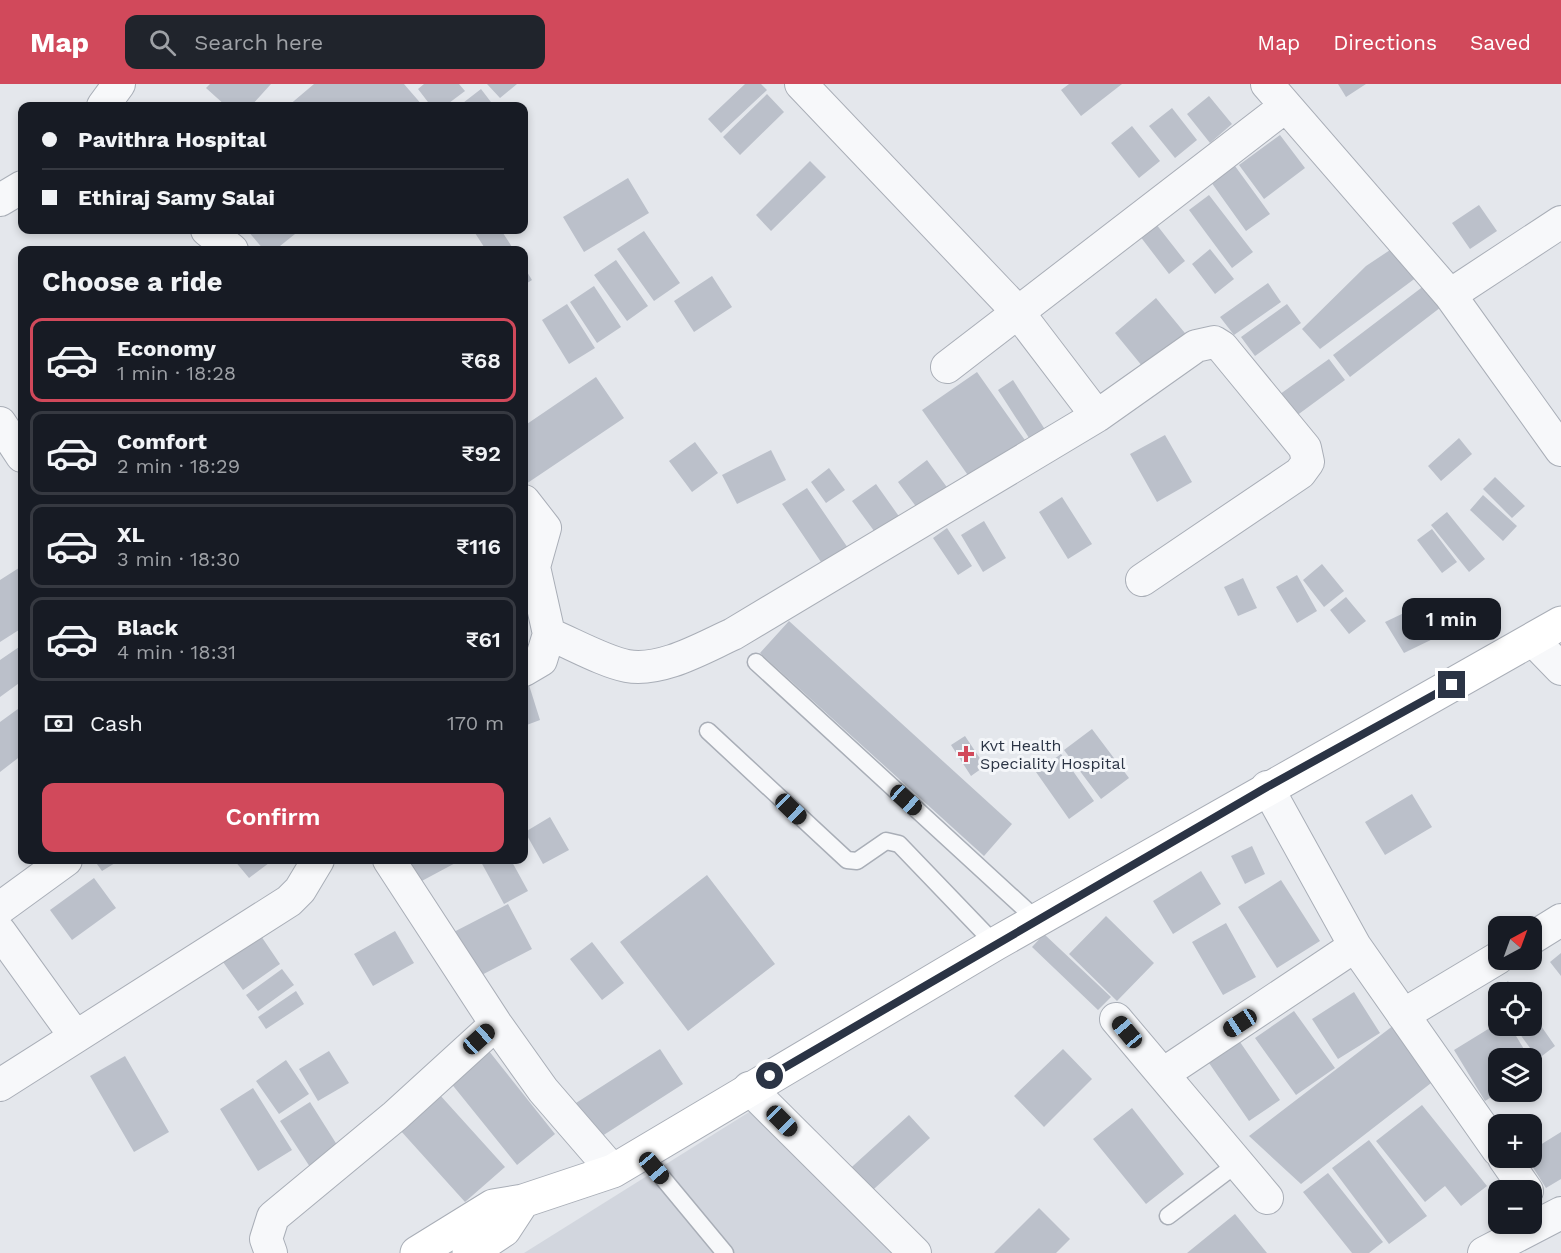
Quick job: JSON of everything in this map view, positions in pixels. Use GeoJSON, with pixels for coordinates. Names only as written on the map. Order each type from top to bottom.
{"type":"FeatureCollection","features":[{"type":"Feature","properties":{"kind":"main road"},"geometry":{"type":"LineString","coordinates":[[417,1253],[493,1206],[523,1200],[613,1171],[749,1088],[995,944],[1267,787],[1533,640],[1561,622]]}},
{"type":"Feature","properties":{"kind":"main road"},"geometry":{"type":"LineString","coordinates":[[469,1253],[504,1230],[523,1200]]}},
{"type":"Feature","properties":{"kind":"street"},"geometry":{"type":"LineString","coordinates":[[106,102],[119,84]]}},
{"type":"Feature","properties":{"kind":"street"},"geometry":{"type":"LineString","coordinates":[[801,84],[1017,311],[1096,416]]}},
{"type":"Feature","properties":{"kind":"street"},"geometry":{"type":"LineString","coordinates":[[947,367],[1277,95],[1450,295],[1561,450]]}},
{"type":"Feature","properties":{"kind":"street"},"geometry":{"type":"LineString","coordinates":[[0,200],[18,189]]}},
{"type":"Feature","properties":{"kind":"street"},"geometry":{"type":"LineString","coordinates":[[1450,295],[1561,222]]}},
{"type":"Feature","properties":{"kind":"street"},"geometry":{"type":"LineString","coordinates":[[212,234],[227,246]]}},
{"type":"Feature","properties":{"kind":"street"},"geometry":{"type":"LineString","coordinates":[[549,634],[627,666],[659,664],[694,652],[733,634],[1096,416],[1196,346],[1214,342],[1222,347],[1308,455],[1308,462],[1300,473],[1143,580]]}},
{"type":"Feature","properties":{"kind":"street"},"geometry":{"type":"LineString","coordinates":[[0,423],[18,450]]}},
{"type":"Feature","properties":{"kind":"street"},"geometry":{"type":"LineString","coordinates":[[528,506],[544,528],[534,567],[549,634],[542,660],[528,668]]}},
{"type":"Feature","properties":{"kind":"street"},"geometry":{"type":"LineString","coordinates":[[1533,640],[1561,669]]}},
{"type":"Feature","properties":{"kind":"street"},"geometry":{"type":"LineString","coordinates":[[1267,787],[1355,946],[1488,1136]]}},
{"type":"Feature","properties":{"kind":"street"},"geometry":{"type":"LineString","coordinates":[[0,908],[60,864]]}},
{"type":"Feature","properties":{"kind":"street"},"geometry":{"type":"LineString","coordinates":[[0,1085],[289,901],[300,890],[316,864]]}},
{"type":"Feature","properties":{"kind":"street"},"geometry":{"type":"LineString","coordinates":[[392,864],[496,1024],[543,1090],[613,1171]]}},
{"type":"Feature","properties":{"kind":"street"},"geometry":{"type":"LineString","coordinates":[[1542,932],[1561,920]]}},
{"type":"Feature","properties":{"kind":"street"},"geometry":{"type":"LineString","coordinates":[[0,932],[75,1036]]}},
{"type":"Feature","properties":{"kind":"street"},"geometry":{"type":"LineString","coordinates":[[1163,1074],[1355,946]]}},
{"type":"Feature","properties":{"kind":"street"},"geometry":{"type":"LineString","coordinates":[[1403,1015],[1488,964]]}},
{"type":"Feature","properties":{"kind":"street"},"geometry":{"type":"LineString","coordinates":[[1116,1019],[1267,1198]]}},
{"type":"Feature","properties":{"kind":"street"},"geometry":{"type":"LineString","coordinates":[[271,1253],[266,1239],[273,1216],[395,1116],[496,1024]]}},
{"type":"Feature","properties":{"kind":"street"},"geometry":{"type":"LineString","coordinates":[[749,1088],[915,1253]]}},
{"type":"Feature","properties":{"kind":"street"},"geometry":{"type":"LineString","coordinates":[[1484,1253],[1547,1210]]}},
{"type":"Feature","properties":{"kind":"lane"},"geometry":{"type":"LineString","coordinates":[[756,662],[1037,920]]}},
{"type":"Feature","properties":{"kind":"lane"},"geometry":{"type":"LineString","coordinates":[[708,731],[847,860],[857,861],[886,841],[899,844],[995,944]]}},
{"type":"Feature","properties":{"kind":"lane"},"geometry":{"type":"LineString","coordinates":[[642,1153],[725,1253]]}},
{"type":"Feature","properties":{"kind":"lane"},"geometry":{"type":"LineString","coordinates":[[1168,1215],[1238,1163]]}},
{"type":"Feature","properties":{"kind":"shaded area"},"geometry":{"type":"Polygon","coordinates":[[[754,1109],[895,1253],[524,1253],[754,1109]]]}},
{"type":"Feature","properties":{"kind":"building"},"geometry":{"type":"Polygon","coordinates":[[[210,84],[271,84],[255,102],[222,102],[206,88],[210,84]]]}},
{"type":"Feature","properties":{"kind":"building"},"geometry":{"type":"Polygon","coordinates":[[[314,84],[404,84],[420,102],[293,102],[314,84]]]}},
{"type":"Feature","properties":{"kind":"building"},"geometry":{"type":"Polygon","coordinates":[[[424,84],[459,84],[465,91],[450,102],[428,102],[418,89],[424,84]]]}},
{"type":"Feature","properties":{"kind":"building"},"geometry":{"type":"Polygon","coordinates":[[[487,84],[517,84],[500,98],[487,84]]]}},
{"type":"Feature","properties":{"kind":"building"},"geometry":{"type":"Polygon","coordinates":[[[745,84],[761,84],[767,90],[721,133],[708,119],[745,84]]]}},
{"type":"Feature","properties":{"kind":"building"},"geometry":{"type":"Polygon","coordinates":[[[1069,84],[1122,84],[1081,116],[1061,90],[1069,84]]]}},
{"type":"Feature","properties":{"kind":"building"},"geometry":{"type":"Polygon","coordinates":[[[1338,84],[1366,84],[1346,97],[1338,84]]]}},
{"type":"Feature","properties":{"kind":"building"},"geometry":{"type":"Polygon","coordinates":[[[481,89],[491,102],[464,102],[481,89]]]}},
{"type":"Feature","properties":{"kind":"building"},"geometry":{"type":"Polygon","coordinates":[[[767,94],[784,112],[740,155],[723,137],[767,94]]]}},
{"type":"Feature","properties":{"kind":"building"},"geometry":{"type":"Polygon","coordinates":[[[1209,96],[1232,124],[1210,143],[1187,114],[1209,96]]]}},
{"type":"Feature","properties":{"kind":"building"},"geometry":{"type":"Polygon","coordinates":[[[1172,108],[1197,140],[1175,158],[1149,126],[1172,108]]]}},
{"type":"Feature","properties":{"kind":"building"},"geometry":{"type":"Polygon","coordinates":[[[1132,126],[1160,161],[1139,178],[1111,143],[1132,126]]]}},
{"type":"Feature","properties":{"kind":"building"},"geometry":{"type":"Polygon","coordinates":[[[1280,135],[1305,168],[1264,199],[1239,165],[1280,135]]]}},
{"type":"Feature","properties":{"kind":"building"},"geometry":{"type":"Polygon","coordinates":[[[810,161],[826,177],[771,231],[756,215],[810,161]]]}},
{"type":"Feature","properties":{"kind":"building"},"geometry":{"type":"Polygon","coordinates":[[[1235,166],[1270,214],[1246,231],[1211,182],[1235,166]]]}},
{"type":"Feature","properties":{"kind":"building"},"geometry":{"type":"Polygon","coordinates":[[[628,178],[649,213],[584,252],[563,217],[628,178]]]}},
{"type":"Feature","properties":{"kind":"building"},"geometry":{"type":"Polygon","coordinates":[[[1209,195],[1253,252],[1232,268],[1189,210],[1209,195]]]}},
{"type":"Feature","properties":{"kind":"building"},"geometry":{"type":"Polygon","coordinates":[[[1479,205],[1497,231],[1470,249],[1452,223],[1479,205]]]}},
{"type":"Feature","properties":{"kind":"building"},"geometry":{"type":"Polygon","coordinates":[[[1149,215],[1185,261],[1169,274],[1133,227],[1149,215]]]}},
{"type":"Feature","properties":{"kind":"building"},"geometry":{"type":"Polygon","coordinates":[[[644,231],[680,283],[654,301],[617,249],[644,231]]]}},
{"type":"Feature","properties":{"kind":"building"},"geometry":{"type":"Polygon","coordinates":[[[250,234],[295,234],[280,246],[261,246],[250,234]]]}},
{"type":"Feature","properties":{"kind":"building"},"geometry":{"type":"Polygon","coordinates":[[[476,234],[504,234],[511,246],[483,246],[476,234]]]}},
{"type":"Feature","properties":{"kind":"building"},"geometry":{"type":"Polygon","coordinates":[[[1396,246],[1417,277],[1320,349],[1302,329],[1366,266],[1396,246]]]}},
{"type":"Feature","properties":{"kind":"building"},"geometry":{"type":"Polygon","coordinates":[[[1210,249],[1234,279],[1215,294],[1192,264],[1210,249]]]}},
{"type":"Feature","properties":{"kind":"building"},"geometry":{"type":"Polygon","coordinates":[[[616,260],[648,306],[627,321],[594,275],[616,260]]]}},
{"type":"Feature","properties":{"kind":"building"},"geometry":{"type":"Polygon","coordinates":[[[712,276],[732,307],[694,332],[674,301],[712,276]]]}},
{"type":"Feature","properties":{"kind":"building"},"geometry":{"type":"Polygon","coordinates":[[[1429,282],[1445,304],[1350,377],[1333,355],[1429,282]]]}},
{"type":"Feature","properties":{"kind":"building"},"geometry":{"type":"Polygon","coordinates":[[[1268,283],[1281,302],[1234,335],[1220,317],[1268,283]]]}},
{"type":"Feature","properties":{"kind":"building"},"geometry":{"type":"Polygon","coordinates":[[[594,286],[621,327],[597,343],[570,302],[594,286]]]}},
{"type":"Feature","properties":{"kind":"building"},"geometry":{"type":"Polygon","coordinates":[[[1156,298],[1189,338],[1147,372],[1115,333],[1156,298]]]}},
{"type":"Feature","properties":{"kind":"building"},"geometry":{"type":"Polygon","coordinates":[[[567,304],[595,348],[569,364],[542,320],[567,304]]]}},
{"type":"Feature","properties":{"kind":"building"},"geometry":{"type":"Polygon","coordinates":[[[1287,304],[1301,323],[1255,356],[1241,337],[1287,304]]]}},
{"type":"Feature","properties":{"kind":"building"},"geometry":{"type":"Polygon","coordinates":[[[1329,359],[1345,380],[1292,419],[1276,397],[1329,359]]]}},
{"type":"Feature","properties":{"kind":"building"},"geometry":{"type":"Polygon","coordinates":[[[977,372],[1027,443],[972,481],[922,410],[977,372]]]}},
{"type":"Feature","properties":{"kind":"building"},"geometry":{"type":"Polygon","coordinates":[[[596,377],[624,418],[528,483],[528,423],[596,377]]]}},
{"type":"Feature","properties":{"kind":"building"},"geometry":{"type":"Polygon","coordinates":[[[1013,380],[1046,431],[1031,441],[998,390],[1013,380]]]}},
{"type":"Feature","properties":{"kind":"building"},"geometry":{"type":"Polygon","coordinates":[[[1165,435],[1192,482],[1157,502],[1130,454],[1165,435]]]}},
{"type":"Feature","properties":{"kind":"building"},"geometry":{"type":"Polygon","coordinates":[[[1459,438],[1472,454],[1441,481],[1428,466],[1459,438]]]}},
{"type":"Feature","properties":{"kind":"building"},"geometry":{"type":"Polygon","coordinates":[[[695,442],[718,473],[692,492],[669,461],[695,442]]]}},
{"type":"Feature","properties":{"kind":"building"},"geometry":{"type":"Polygon","coordinates":[[[771,450],[786,480],[737,504],[722,475],[771,450]]]}},
{"type":"Feature","properties":{"kind":"building"},"geometry":{"type":"Polygon","coordinates":[[[927,460],[949,490],[920,512],[898,482],[927,460]]]}},
{"type":"Feature","properties":{"kind":"building"},"geometry":{"type":"Polygon","coordinates":[[[829,468],[845,490],[826,503],[811,482],[829,468]]]}},
{"type":"Feature","properties":{"kind":"building"},"geometry":{"type":"Polygon","coordinates":[[[1495,477],[1525,506],[1512,518],[1483,489],[1495,477]]]}},
{"type":"Feature","properties":{"kind":"building"},"geometry":{"type":"Polygon","coordinates":[[[876,484],[903,522],[880,539],[852,501],[876,484]]]}},
{"type":"Feature","properties":{"kind":"building"},"geometry":{"type":"Polygon","coordinates":[[[807,488],[848,548],[823,565],[782,504],[807,488]]]}},
{"type":"Feature","properties":{"kind":"building"},"geometry":{"type":"Polygon","coordinates":[[[1483,495],[1517,526],[1503,541],[1470,510],[1483,495]]]}},
{"type":"Feature","properties":{"kind":"building"},"geometry":{"type":"Polygon","coordinates":[[[1062,497],[1092,544],[1068,559],[1039,512],[1062,497]]]}},
{"type":"Feature","properties":{"kind":"building"},"geometry":{"type":"Polygon","coordinates":[[[1447,512],[1485,559],[1469,572],[1431,525],[1447,512]]]}},
{"type":"Feature","properties":{"kind":"building"},"geometry":{"type":"Polygon","coordinates":[[[984,521],[1006,558],[983,572],[961,535],[984,521]]]}},
{"type":"Feature","properties":{"kind":"building"},"geometry":{"type":"Polygon","coordinates":[[[947,528],[972,566],[958,575],[933,538],[947,528]]]}},
{"type":"Feature","properties":{"kind":"building"},"geometry":{"type":"Polygon","coordinates":[[[1432,529],[1457,562],[1442,573],[1417,540],[1432,529]]]}},
{"type":"Feature","properties":{"kind":"building"},"geometry":{"type":"Polygon","coordinates":[[[1322,564],[1344,591],[1324,607],[1303,580],[1322,564]]]}},
{"type":"Feature","properties":{"kind":"building"},"geometry":{"type":"Polygon","coordinates":[[[18,569],[18,631],[0,642],[0,580],[18,569]]]}},
{"type":"Feature","properties":{"kind":"building"},"geometry":{"type":"Polygon","coordinates":[[[1297,575],[1317,611],[1297,623],[1276,587],[1297,575]]]}},
{"type":"Feature","properties":{"kind":"building"},"geometry":{"type":"Polygon","coordinates":[[[1243,578],[1257,608],[1238,616],[1224,587],[1243,578]]]}},
{"type":"Feature","properties":{"kind":"building"},"geometry":{"type":"Polygon","coordinates":[[[1346,597],[1366,621],[1349,634],[1330,610],[1346,597]]]}},
{"type":"Feature","properties":{"kind":"building"},"geometry":{"type":"Polygon","coordinates":[[[1425,603],[1439,636],[1404,653],[1385,622],[1425,603]]]}},
{"type":"Feature","properties":{"kind":"building"},"geometry":{"type":"Polygon","coordinates":[[[789,621],[1012,824],[984,856],[760,653],[789,621]]]}},
{"type":"Feature","properties":{"kind":"building"},"geometry":{"type":"Polygon","coordinates":[[[18,648],[18,684],[0,697],[0,660],[18,648]]]}},
{"type":"Feature","properties":{"kind":"building"},"geometry":{"type":"Polygon","coordinates":[[[528,685],[540,720],[528,724],[528,685]]]}},
{"type":"Feature","properties":{"kind":"building"},"geometry":{"type":"Polygon","coordinates":[[[18,709],[18,758],[0,772],[0,722],[18,709]]]}},
{"type":"Feature","properties":{"kind":"building"},"geometry":{"type":"Polygon","coordinates":[[[1092,729],[1129,778],[1101,799],[1064,750],[1092,729]]]}},
{"type":"Feature","properties":{"kind":"building"},"geometry":{"type":"Polygon","coordinates":[[[965,736],[985,766],[971,776],[951,745],[965,736]]]}},
{"type":"Feature","properties":{"kind":"building"},"geometry":{"type":"Polygon","coordinates":[[[1061,754],[1094,801],[1069,819],[1036,772],[1061,754]]]}},
{"type":"Feature","properties":{"kind":"building"},"geometry":{"type":"Polygon","coordinates":[[[1412,794],[1432,827],[1385,855],[1365,822],[1412,794]]]}},
{"type":"Feature","properties":{"kind":"building"},"geometry":{"type":"Polygon","coordinates":[[[550,817],[569,850],[543,864],[528,837],[528,830],[550,817]]]}},
{"type":"Feature","properties":{"kind":"building"},"geometry":{"type":"Polygon","coordinates":[[[1252,846],[1265,874],[1245,884],[1231,856],[1252,846]]]}},
{"type":"Feature","properties":{"kind":"building"},"geometry":{"type":"Polygon","coordinates":[[[97,864],[113,864],[102,871],[97,864]]]}},
{"type":"Feature","properties":{"kind":"building"},"geometry":{"type":"Polygon","coordinates":[[[237,864],[268,864],[249,878],[237,864]]]}},
{"type":"Feature","properties":{"kind":"building"},"geometry":{"type":"Polygon","coordinates":[[[407,864],[454,864],[418,883],[407,864]]]}},
{"type":"Feature","properties":{"kind":"building"},"geometry":{"type":"Polygon","coordinates":[[[482,864],[513,864],[528,891],[504,904],[482,864]]]}},
{"type":"Feature","properties":{"kind":"building"},"geometry":{"type":"Polygon","coordinates":[[[1201,871],[1221,904],[1173,934],[1153,901],[1201,871]]]}},
{"type":"Feature","properties":{"kind":"building"},"geometry":{"type":"Polygon","coordinates":[[[707,875],[775,964],[688,1031],[620,942],[707,875]]]}},
{"type":"Feature","properties":{"kind":"building"},"geometry":{"type":"Polygon","coordinates":[[[94,878],[116,908],[72,940],[50,910],[94,878]]]}},
{"type":"Feature","properties":{"kind":"building"},"geometry":{"type":"Polygon","coordinates":[[[1281,880],[1320,941],[1277,968],[1238,907],[1281,880]]]}},
{"type":"Feature","properties":{"kind":"building"},"geometry":{"type":"Polygon","coordinates":[[[508,904],[532,949],[472,980],[448,935],[508,904]]]}},
{"type":"Feature","properties":{"kind":"building"},"geometry":{"type":"Polygon","coordinates":[[[1106,916],[1154,963],[1117,1001],[1069,954],[1106,916]]]}},
{"type":"Feature","properties":{"kind":"building"},"geometry":{"type":"Polygon","coordinates":[[[1226,923],[1256,977],[1223,995],[1192,942],[1226,923]]]}},
{"type":"Feature","properties":{"kind":"building"},"geometry":{"type":"Polygon","coordinates":[[[395,931],[414,963],[373,986],[354,954],[395,931]]]}},
{"type":"Feature","properties":{"kind":"building"},"geometry":{"type":"Polygon","coordinates":[[[1044,934],[1111,997],[1098,1010],[1032,947],[1044,934]]]}},
{"type":"Feature","properties":{"kind":"building"},"geometry":{"type":"Polygon","coordinates":[[[261,936],[280,964],[243,990],[223,962],[261,936]]]}},
{"type":"Feature","properties":{"kind":"building"},"geometry":{"type":"Polygon","coordinates":[[[592,942],[624,983],[602,1000],[570,959],[592,942]]]}},
{"type":"Feature","properties":{"kind":"building"},"geometry":{"type":"Polygon","coordinates":[[[1561,953],[1561,976],[1550,962],[1561,953]]]}},
{"type":"Feature","properties":{"kind":"building"},"geometry":{"type":"Polygon","coordinates":[[[282,969],[294,985],[258,1011],[246,995],[282,969]]]}},
{"type":"Feature","properties":{"kind":"building"},"geometry":{"type":"Polygon","coordinates":[[[296,991],[304,1004],[266,1029],[258,1017],[296,991]]]}},
{"type":"Feature","properties":{"kind":"building"},"geometry":{"type":"Polygon","coordinates":[[[1354,992],[1380,1033],[1338,1059],[1312,1019],[1354,992]]]}},
{"type":"Feature","properties":{"kind":"building"},"geometry":{"type":"Polygon","coordinates":[[[1294,1011],[1335,1068],[1296,1095],[1255,1038],[1294,1011]]]}},
{"type":"Feature","properties":{"kind":"building"},"geometry":{"type":"Polygon","coordinates":[[[1394,1025],[1435,1080],[1301,1184],[1249,1136],[1394,1025]]]}},
{"type":"Feature","properties":{"kind":"building"},"geometry":{"type":"Polygon","coordinates":[[[1542,1027],[1555,1046],[1542,1056],[1542,1048],[1530,1048],[1521,1036],[1542,1036],[1542,1027]]]}},
{"type":"Feature","properties":{"kind":"building"},"geometry":{"type":"Polygon","coordinates":[[[1488,1029],[1488,1036],[1516,1036],[1523,1048],[1488,1048],[1488,1099],[1485,1101],[1454,1050],[1488,1029]]]}},
{"type":"Feature","properties":{"kind":"building"},"geometry":{"type":"Polygon","coordinates":[[[1240,1042],[1280,1100],[1249,1121],[1209,1063],[1240,1042]]]}},
{"type":"Feature","properties":{"kind":"building"},"geometry":{"type":"Polygon","coordinates":[[[485,1046],[555,1134],[517,1165],[446,1077],[485,1046]]]}},
{"type":"Feature","properties":{"kind":"building"},"geometry":{"type":"Polygon","coordinates":[[[660,1049],[683,1084],[599,1138],[576,1103],[660,1049]]]}},
{"type":"Feature","properties":{"kind":"building"},"geometry":{"type":"Polygon","coordinates":[[[1063,1049],[1092,1079],[1044,1127],[1014,1096],[1063,1049]]]}},
{"type":"Feature","properties":{"kind":"building"},"geometry":{"type":"Polygon","coordinates":[[[329,1051],[349,1083],[318,1101],[299,1069],[329,1051]]]}},
{"type":"Feature","properties":{"kind":"building"},"geometry":{"type":"Polygon","coordinates":[[[125,1056],[169,1132],[134,1152],[90,1076],[125,1056]]]}},
{"type":"Feature","properties":{"kind":"building"},"geometry":{"type":"Polygon","coordinates":[[[286,1060],[309,1094],[279,1114],[256,1081],[286,1060]]]}},
{"type":"Feature","properties":{"kind":"building"},"geometry":{"type":"Polygon","coordinates":[[[253,1088],[292,1150],[258,1171],[220,1109],[253,1088]]]}},
{"type":"Feature","properties":{"kind":"building"},"geometry":{"type":"Polygon","coordinates":[[[439,1094],[505,1167],[465,1202],[400,1130],[439,1094]]]}},
{"type":"Feature","properties":{"kind":"building"},"geometry":{"type":"Polygon","coordinates":[[[310,1102],[339,1148],[310,1167],[280,1121],[310,1102]]]}},
{"type":"Feature","properties":{"kind":"building"},"geometry":{"type":"Polygon","coordinates":[[[1422,1105],[1487,1186],[1461,1206],[1445,1186],[1425,1202],[1376,1141],[1422,1105]]]}},
{"type":"Feature","properties":{"kind":"building"},"geometry":{"type":"Polygon","coordinates":[[[1132,1108],[1184,1174],[1146,1204],[1093,1139],[1132,1108]]]}},
{"type":"Feature","properties":{"kind":"building"},"geometry":{"type":"Polygon","coordinates":[[[909,1115],[930,1138],[864,1198],[843,1175],[909,1115]]]}},
{"type":"Feature","properties":{"kind":"building"},"geometry":{"type":"Polygon","coordinates":[[[1561,1132],[1561,1179],[1546,1188],[1533,1168],[1542,1168],[1542,1144],[1561,1132]]]}},
{"type":"Feature","properties":{"kind":"building"},"geometry":{"type":"Polygon","coordinates":[[[1369,1140],[1427,1216],[1389,1244],[1332,1168],[1369,1140]]]}},
{"type":"Feature","properties":{"kind":"building"},"geometry":{"type":"Polygon","coordinates":[[[1328,1173],[1383,1242],[1369,1253],[1352,1253],[1303,1192],[1328,1173]]]}},
{"type":"Feature","properties":{"kind":"building"},"geometry":{"type":"Polygon","coordinates":[[[1039,1208],[1070,1239],[1056,1253],[994,1253],[1039,1208]]]}},
{"type":"Feature","properties":{"kind":"building"},"geometry":{"type":"Polygon","coordinates":[[[1235,1214],[1267,1253],[1187,1253],[1235,1214]]]}},
{"type":"Feature","properties":{"kind":"place","name":"Kvt Health Speciality Hospital"},"geometry":{"type":"Point","coordinates":[966,754]}},
{"type":"Feature","properties":{"kind":"route"},"geometry":{"type":"LineString","coordinates":[[770,1076],[1267,787],[1452,685]]}}]}
